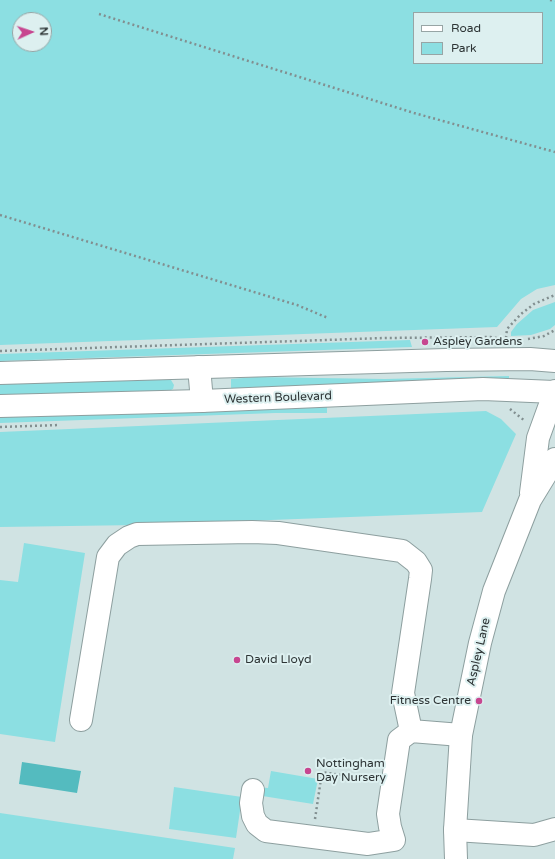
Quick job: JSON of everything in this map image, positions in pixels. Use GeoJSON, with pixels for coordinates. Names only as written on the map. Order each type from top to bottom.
{"type":"FeatureCollection","features":[{"type":"Feature","properties":{"kind":"main road"},"geometry":{"type":"LineString","coordinates":[[0,372],[516,359],[555,361]]}},
{"type":"Feature","properties":{"kind":"main road"},"geometry":{"type":"LineString","coordinates":[[199,367],[202,401]]}},
{"type":"Feature","properties":{"kind":"main road","name":"Western Boulevard"},"geometry":{"type":"LineString","coordinates":[[0,406],[202,401],[483,390],[555,392]]}},
{"type":"Feature","properties":{"kind":"main road","name":"Aspley Lane"},"geometry":{"type":"LineString","coordinates":[[530,500],[538,438],[555,392]]}},
{"type":"Feature","properties":{"kind":"main road","name":"Aspley Lane"},"geometry":{"type":"LineString","coordinates":[[456,859],[455,830],[461,735],[480,643],[494,591],[530,500],[555,459]]}},
{"type":"Feature","properties":{"kind":"main road"},"geometry":{"type":"LineString","coordinates":[[81,720],[108,557],[117,545],[129,537],[137,534],[259,532],[278,533],[402,551],[416,562],[421,570],[402,693],[411,731]]}},
{"type":"Feature","properties":{"kind":"main road"},"geometry":{"type":"LineString","coordinates":[[253,790],[251,803],[253,816],[257,824],[266,830],[368,844],[394,840],[388,814],[399,740],[411,731],[461,735]]}},
{"type":"Feature","properties":{"kind":"main road"},"geometry":{"type":"LineString","coordinates":[[455,830],[534,835],[555,829]]}},
{"type":"Feature","properties":{"kind":"path"},"geometry":{"type":"LineString","coordinates":[[550,0],[555,1]]}},
{"type":"Feature","properties":{"kind":"path"},"geometry":{"type":"LineString","coordinates":[[98,14],[414,113],[555,152]]}},
{"type":"Feature","properties":{"kind":"path"},"geometry":{"type":"LineString","coordinates":[[0,215],[297,305],[328,318]]}},
{"type":"Feature","properties":{"kind":"path"},"geometry":{"type":"LineString","coordinates":[[506,338],[507,330],[522,314],[534,304],[555,295]]}},
{"type":"Feature","properties":{"kind":"path"},"geometry":{"type":"LineString","coordinates":[[527,340],[544,336],[555,330]]}},
{"type":"Feature","properties":{"kind":"path"},"geometry":{"type":"LineString","coordinates":[[0,351],[385,338],[490,337],[506,338],[511,341]]}},
{"type":"Feature","properties":{"kind":"path"},"geometry":{"type":"LineString","coordinates":[[503,410],[510,410],[526,421],[541,427]]}},
{"type":"Feature","properties":{"kind":"path"},"geometry":{"type":"LineString","coordinates":[[0,427],[63,425]]}},
{"type":"Feature","properties":{"kind":"path"},"geometry":{"type":"LineString","coordinates":[[312,837],[322,772],[392,783]]}},
{"type":"Feature","properties":{"kind":"green space"},"geometry":{"type":"Polygon","coordinates":[[[0,0],[555,0],[555,285],[537,289],[521,299],[497,327],[0,345],[0,0]]]}},
{"type":"Feature","properties":{"kind":"green space"},"geometry":{"type":"Polygon","coordinates":[[[555,302],[555,325],[550,329],[531,335],[511,336],[511,332],[517,324],[533,310],[555,302]]]}},
{"type":"Feature","properties":{"kind":"green space"},"geometry":{"type":"Polygon","coordinates":[[[410,340],[412,347],[0,361],[0,354],[410,340]]]}},
{"type":"Feature","properties":{"kind":"green space"},"geometry":{"type":"Polygon","coordinates":[[[509,376],[509,381],[231,390],[231,379],[256,377],[385,379],[509,376]]]}},
{"type":"Feature","properties":{"kind":"green space"},"geometry":{"type":"Polygon","coordinates":[[[165,378],[171,380],[174,385],[173,389],[167,392],[0,398],[0,384],[165,378]]]}},
{"type":"Feature","properties":{"kind":"green space"},"geometry":{"type":"Polygon","coordinates":[[[327,404],[327,413],[275,413],[0,423],[0,415],[327,404]]]}},
{"type":"Feature","properties":{"kind":"green space"},"geometry":{"type":"Polygon","coordinates":[[[486,411],[501,419],[516,434],[482,512],[139,525],[0,527],[0,432],[486,411]]]}},
{"type":"Feature","properties":{"kind":"green space"},"geometry":{"type":"Polygon","coordinates":[[[24,543],[85,553],[55,742],[0,734],[0,580],[18,582],[24,543]]]}},
{"type":"Feature","properties":{"kind":"green space"},"geometry":{"type":"Polygon","coordinates":[[[271,771],[318,779],[313,804],[256,795],[257,787],[268,788],[271,771]]]}},
{"type":"Feature","properties":{"kind":"green space"},"geometry":{"type":"Polygon","coordinates":[[[174,787],[242,797],[236,838],[169,829],[174,787]]]}},
{"type":"Feature","properties":{"kind":"green space"},"geometry":{"type":"Polygon","coordinates":[[[0,813],[235,848],[233,859],[0,859],[0,813]]]}},
{"type":"Feature","properties":{"kind":"shaded area"},"geometry":{"type":"Polygon","coordinates":[[[22,762],[81,771],[77,793],[19,784],[22,762]]]}},
{"type":"Feature","properties":{"kind":"place","name":"Aspley Gardens"},"geometry":{"type":"Point","coordinates":[425,342]}},
{"type":"Feature","properties":{"kind":"place","name":"David Lloyd"},"geometry":{"type":"Point","coordinates":[237,660]}},
{"type":"Feature","properties":{"kind":"place","name":"Fitness Centre"},"geometry":{"type":"Point","coordinates":[479,701]}},
{"type":"Feature","properties":{"kind":"place","name":"Nottingham Day Nursery"},"geometry":{"type":"Point","coordinates":[308,771]}}]}
